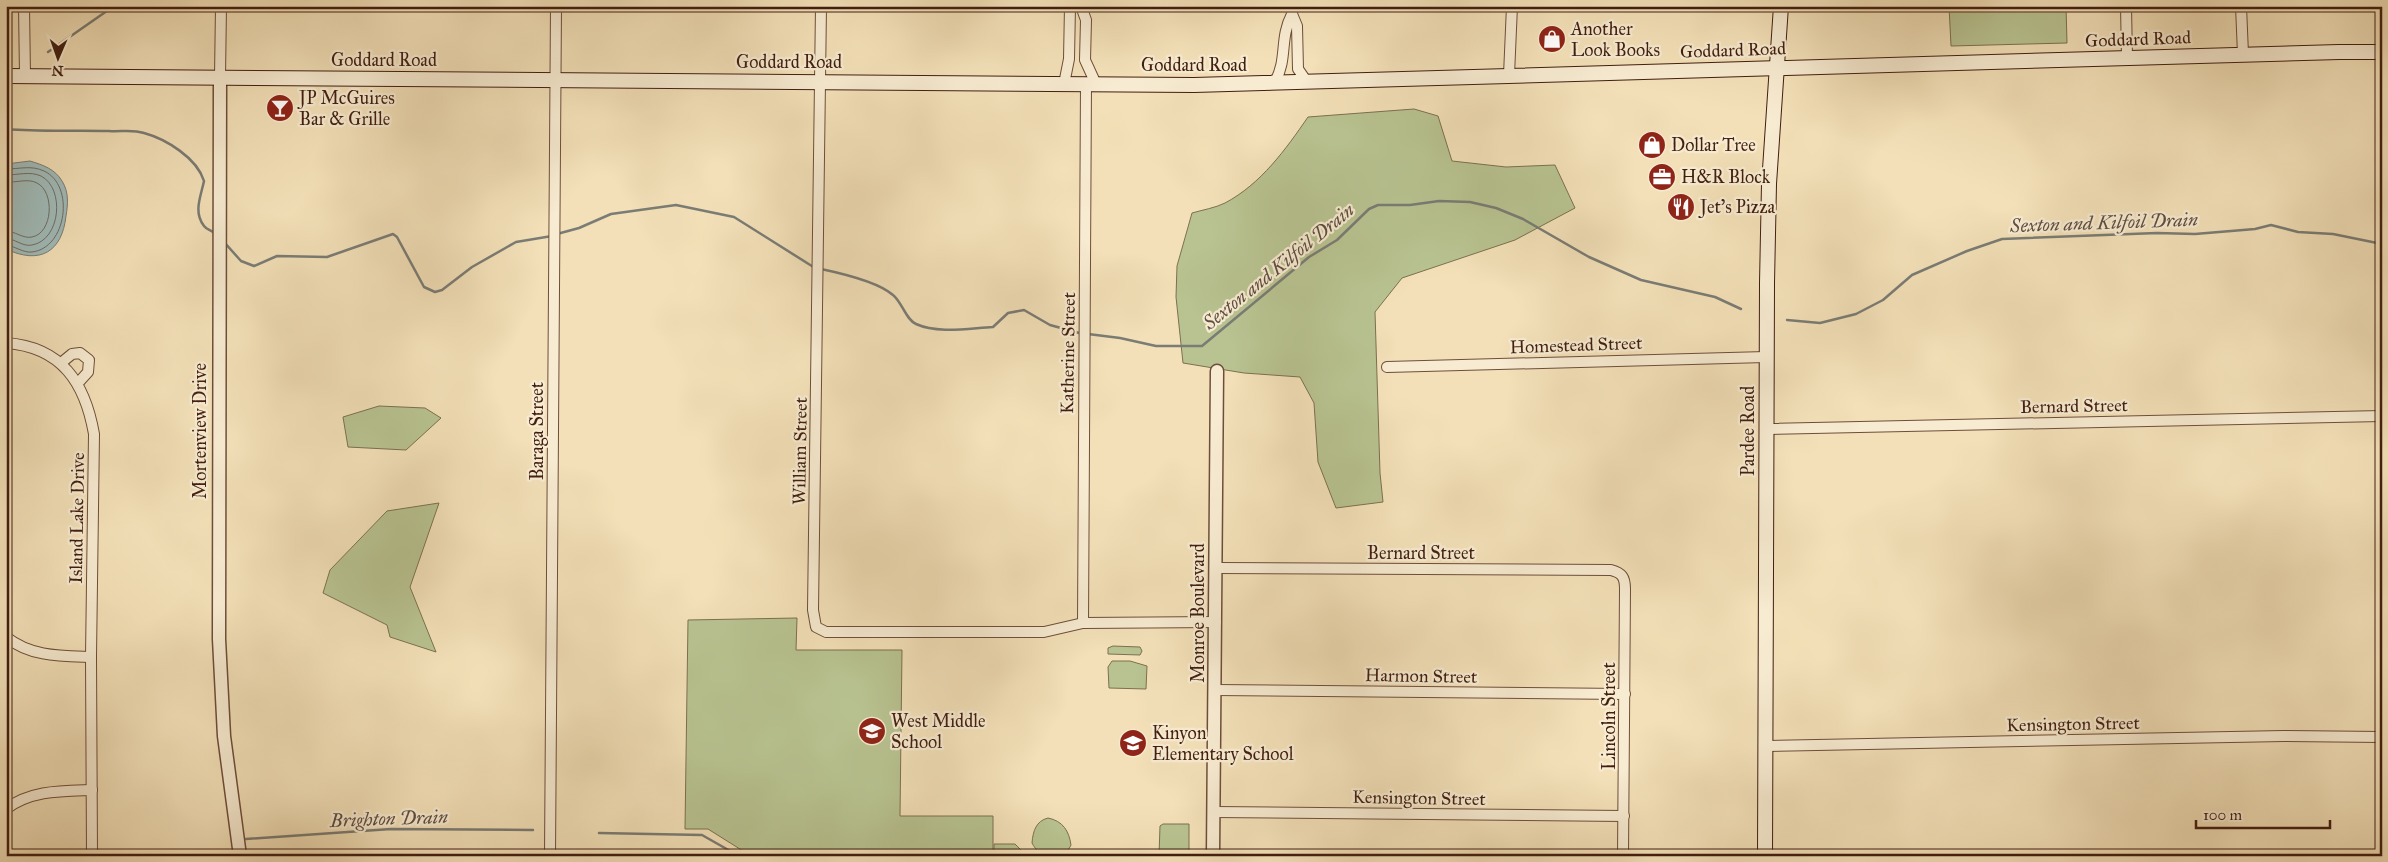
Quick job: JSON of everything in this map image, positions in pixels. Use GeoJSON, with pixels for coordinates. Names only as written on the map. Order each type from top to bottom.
{"type":"FeatureCollection","features":[{"type":"Feature","properties":{"kind":"main road","name":"Pardee Road"},"geometry":{"type":"LineString","coordinates":[[1765,856],[1766,357],[1769,184],[1781,6]]}},
{"type":"Feature","properties":{"kind":"main road","name":"Goddard Road"},"geometry":{"type":"LineString","coordinates":[[6,76],[1194,85],[2242,54],[2382,52]]}},
{"type":"Feature","properties":{"kind":"street"},"geometry":{"type":"LineString","coordinates":[[24,6],[25,76]]}},
{"type":"Feature","properties":{"kind":"street","name":"Mortenview Drive"},"geometry":{"type":"LineString","coordinates":[[221,6],[219,639],[224,736],[240,856]]}},
{"type":"Feature","properties":{"kind":"street","name":"Baraga Street"},"geometry":{"type":"LineString","coordinates":[[550,856],[556,6]]}},
{"type":"Feature","properties":{"kind":"street","name":"William Street"},"geometry":{"type":"LineString","coordinates":[[821,6],[813,610],[816,627],[826,632],[1044,632],[1083,623]]}},
{"type":"Feature","properties":{"kind":"street"},"geometry":{"type":"LineString","coordinates":[[1064,84],[1068,60],[1070,6]]}},
{"type":"Feature","properties":{"kind":"street","name":"Katherine Street"},"geometry":{"type":"LineString","coordinates":[[1081,6],[1086,20],[1085,60],[1091,84],[1084,344],[1083,623]]}},
{"type":"Feature","properties":{"kind":"street"},"geometry":{"type":"LineString","coordinates":[[1509,75],[1512,6]]}},
{"type":"Feature","properties":{"kind":"street"},"geometry":{"type":"LineString","coordinates":[[2126,6],[2127,58]]}},
{"type":"Feature","properties":{"kind":"street"},"geometry":{"type":"LineString","coordinates":[[2241,6],[2242,54]]}},
{"type":"Feature","properties":{"kind":"street"},"geometry":{"type":"LineString","coordinates":[[1292,10],[1296,26],[1298,69],[1307,82]]}},
{"type":"Feature","properties":{"kind":"street"},"geometry":{"type":"LineString","coordinates":[[1275,82],[1282,65],[1285,28],[1292,10]]}},
{"type":"Feature","properties":{"kind":"street","name":"Island Lake Drive"},"geometry":{"type":"LineString","coordinates":[[6,343],[30,347],[61,362],[78,383],[90,408],[94,434],[91,656],[92,856]]}},
{"type":"Feature","properties":{"kind":"street"},"geometry":{"type":"LineString","coordinates":[[61,362],[72,354],[80,353],[88,360],[88,372],[78,383]]}},
{"type":"Feature","properties":{"kind":"street","name":"Homestead Street"},"geometry":{"type":"LineString","coordinates":[[1387,367],[1766,357]]}},
{"type":"Feature","properties":{"kind":"street","name":"Monroe Boulevard"},"geometry":{"type":"LineString","coordinates":[[1213,856],[1217,568],[1217,371]]}},
{"type":"Feature","properties":{"kind":"street","name":"Bernard Street"},"geometry":{"type":"LineString","coordinates":[[1766,429],[2382,416]]}},
{"type":"Feature","properties":{"kind":"street","name":"Bernard Street"},"geometry":{"type":"LineString","coordinates":[[1217,568],[1611,570],[1624,577]]}},
{"type":"Feature","properties":{"kind":"street","name":"Lincoln Street"},"geometry":{"type":"LineString","coordinates":[[1623,856],[1624,577]]}},
{"type":"Feature","properties":{"kind":"street"},"geometry":{"type":"LineString","coordinates":[[1083,623],[1216,622]]}},
{"type":"Feature","properties":{"kind":"street"},"geometry":{"type":"LineString","coordinates":[[6,637],[29,650],[48,655],[91,656]]}},
{"type":"Feature","properties":{"kind":"street","name":"Harmon Street"},"geometry":{"type":"LineString","coordinates":[[1215,690],[1625,694]]}},
{"type":"Feature","properties":{"kind":"street","name":"Kensington Street"},"geometry":{"type":"LineString","coordinates":[[1766,746],[2284,736],[2382,737]]}},
{"type":"Feature","properties":{"kind":"street"},"geometry":{"type":"LineString","coordinates":[[6,809],[27,797],[47,792],[92,790]]}},
{"type":"Feature","properties":{"kind":"street","name":"Kensington Street"},"geometry":{"type":"LineString","coordinates":[[1214,812],[1624,816]]}},
{"type":"Feature","properties":{"kind":"green space"},"geometry":{"type":"Polygon","coordinates":[[[1949,6],[2066,6],[2067,43],[1951,46],[1949,6]]]}},
{"type":"Feature","properties":{"kind":"green space"},"geometry":{"type":"Polygon","coordinates":[[[1414,109],[1438,116],[1452,161],[1506,167],[1555,165],[1575,208],[1515,240],[1402,278],[1375,312],[1380,473],[1383,502],[1336,508],[1318,462],[1314,403],[1300,377],[1244,373],[1183,363],[1176,297],[1177,266],[1192,213],[1225,203],[1250,186],[1272,165],[1308,117],[1414,109]]]}},
{"type":"Feature","properties":{"kind":"green space"},"geometry":{"type":"Polygon","coordinates":[[[379,406],[425,408],[441,418],[406,450],[348,447],[343,417],[379,406]]]}},
{"type":"Feature","properties":{"kind":"green space"},"geometry":{"type":"Polygon","coordinates":[[[439,503],[410,587],[436,652],[390,637],[387,625],[323,593],[330,570],[387,511],[439,503]]]}},
{"type":"Feature","properties":{"kind":"green space"},"geometry":{"type":"Polygon","coordinates":[[[797,618],[796,650],[902,650],[900,816],[993,816],[993,856],[751,856],[708,829],[685,829],[688,620],[797,618]]]}},
{"type":"Feature","properties":{"kind":"green space"},"geometry":{"type":"Polygon","coordinates":[[[1113,646],[1140,647],[1142,651],[1140,655],[1108,654],[1108,648],[1113,646]]]}},
{"type":"Feature","properties":{"kind":"green space"},"geometry":{"type":"Polygon","coordinates":[[[1112,661],[1130,661],[1147,666],[1146,689],[1109,688],[1108,667],[1112,661]]]}},
{"type":"Feature","properties":{"kind":"green space"},"geometry":{"type":"Polygon","coordinates":[[[1048,818],[1061,824],[1069,835],[1071,845],[1065,856],[1042,854],[1032,843],[1036,827],[1041,821],[1048,818]]]}},
{"type":"Feature","properties":{"kind":"green space"},"geometry":{"type":"Polygon","coordinates":[[[1163,824],[1189,824],[1189,856],[1159,856],[1160,826],[1163,824]]]}},
{"type":"Feature","properties":{"kind":"green space"},"geometry":{"type":"Polygon","coordinates":[[[994,844],[1015,844],[1027,856],[994,856],[994,844]]]}},
{"type":"Feature","properties":{"kind":"water"},"geometry":{"type":"Polygon","coordinates":[[[30,161],[48,168],[59,177],[66,189],[67,212],[60,239],[54,246],[47,252],[29,256],[6,249],[6,164],[30,161]]]}},
{"type":"Feature","properties":{"kind":"waterway"},"geometry":{"type":"LineString","coordinates":[[48,52],[114,6]]}},
{"type":"Feature","properties":{"kind":"waterway","name":"Sexton and Kilfoil Drain"},"geometry":{"type":"LineString","coordinates":[[6,129],[135,131],[162,140],[188,157],[200,173],[204,181],[198,210],[199,215],[204,226],[214,233]]}},
{"type":"Feature","properties":{"kind":"waterway","name":"Sexton and Kilfoil Drain"},"geometry":{"type":"LineString","coordinates":[[1088,334],[1120,338],[1156,346],[1202,346],[1309,257],[1337,240],[1369,209],[1378,205],[1410,205],[1439,201],[1470,202],[1496,208],[1523,219],[1589,257],[1641,280],[1715,297],[1741,309]]}},
{"type":"Feature","properties":{"kind":"waterway","name":"Sexton and Kilfoil Drain"},"geometry":{"type":"LineString","coordinates":[[557,234],[579,228],[611,214],[676,205],[734,217],[815,268]]}},
{"type":"Feature","properties":{"kind":"waterway","name":"Sexton and Kilfoil Drain"},"geometry":{"type":"LineString","coordinates":[[1787,320],[1820,323],[1856,314],[1883,300],[1912,275],[1967,251],[2002,239],[2157,233],[2195,234],[2255,229],[2271,225],[2298,232],[2333,234],[2382,244]]}},
{"type":"Feature","properties":{"kind":"waterway","name":"Sexton and Kilfoil Drain"},"geometry":{"type":"LineString","coordinates":[[224,242],[241,261],[254,266],[277,256],[327,257],[393,234],[397,237],[424,287],[435,292],[442,290],[472,267],[516,242],[552,236]]}},
{"type":"Feature","properties":{"kind":"waterway","name":"Sexton and Kilfoil Drain"},"geometry":{"type":"LineString","coordinates":[[821,269],[858,278],[886,290],[896,298],[913,322],[925,327],[944,330],[993,327],[1008,313],[1024,310],[1050,325],[1083,334]]}},
{"type":"Feature","properties":{"kind":"waterway","name":"Brighton Drain"},"geometry":{"type":"LineString","coordinates":[[246,839],[391,829],[533,830]]}},
{"type":"Feature","properties":{"kind":"waterway","name":"Brighton Drain"},"geometry":{"type":"LineString","coordinates":[[599,833],[702,835],[739,856]]}},
{"type":"Feature","properties":{"kind":"place","name":"Another Look Books"},"geometry":{"type":"Point","coordinates":[1552,39]}},
{"type":"Feature","properties":{"kind":"place","name":"JP McGuires Bar & Grille"},"geometry":{"type":"Point","coordinates":[280,108]}},
{"type":"Feature","properties":{"kind":"place","name":"Dollar Tree"},"geometry":{"type":"Point","coordinates":[1652,145]}},
{"type":"Feature","properties":{"kind":"place","name":"H&R Block"},"geometry":{"type":"Point","coordinates":[1662,177]}},
{"type":"Feature","properties":{"kind":"place","name":"Jet's Pizza"},"geometry":{"type":"Point","coordinates":[1681,207]}},
{"type":"Feature","properties":{"kind":"place","name":"West Middle School"},"geometry":{"type":"Point","coordinates":[872,731]}},
{"type":"Feature","properties":{"kind":"place","name":"Kinyon Elementary School"},"geometry":{"type":"Point","coordinates":[1133,743]}}]}
